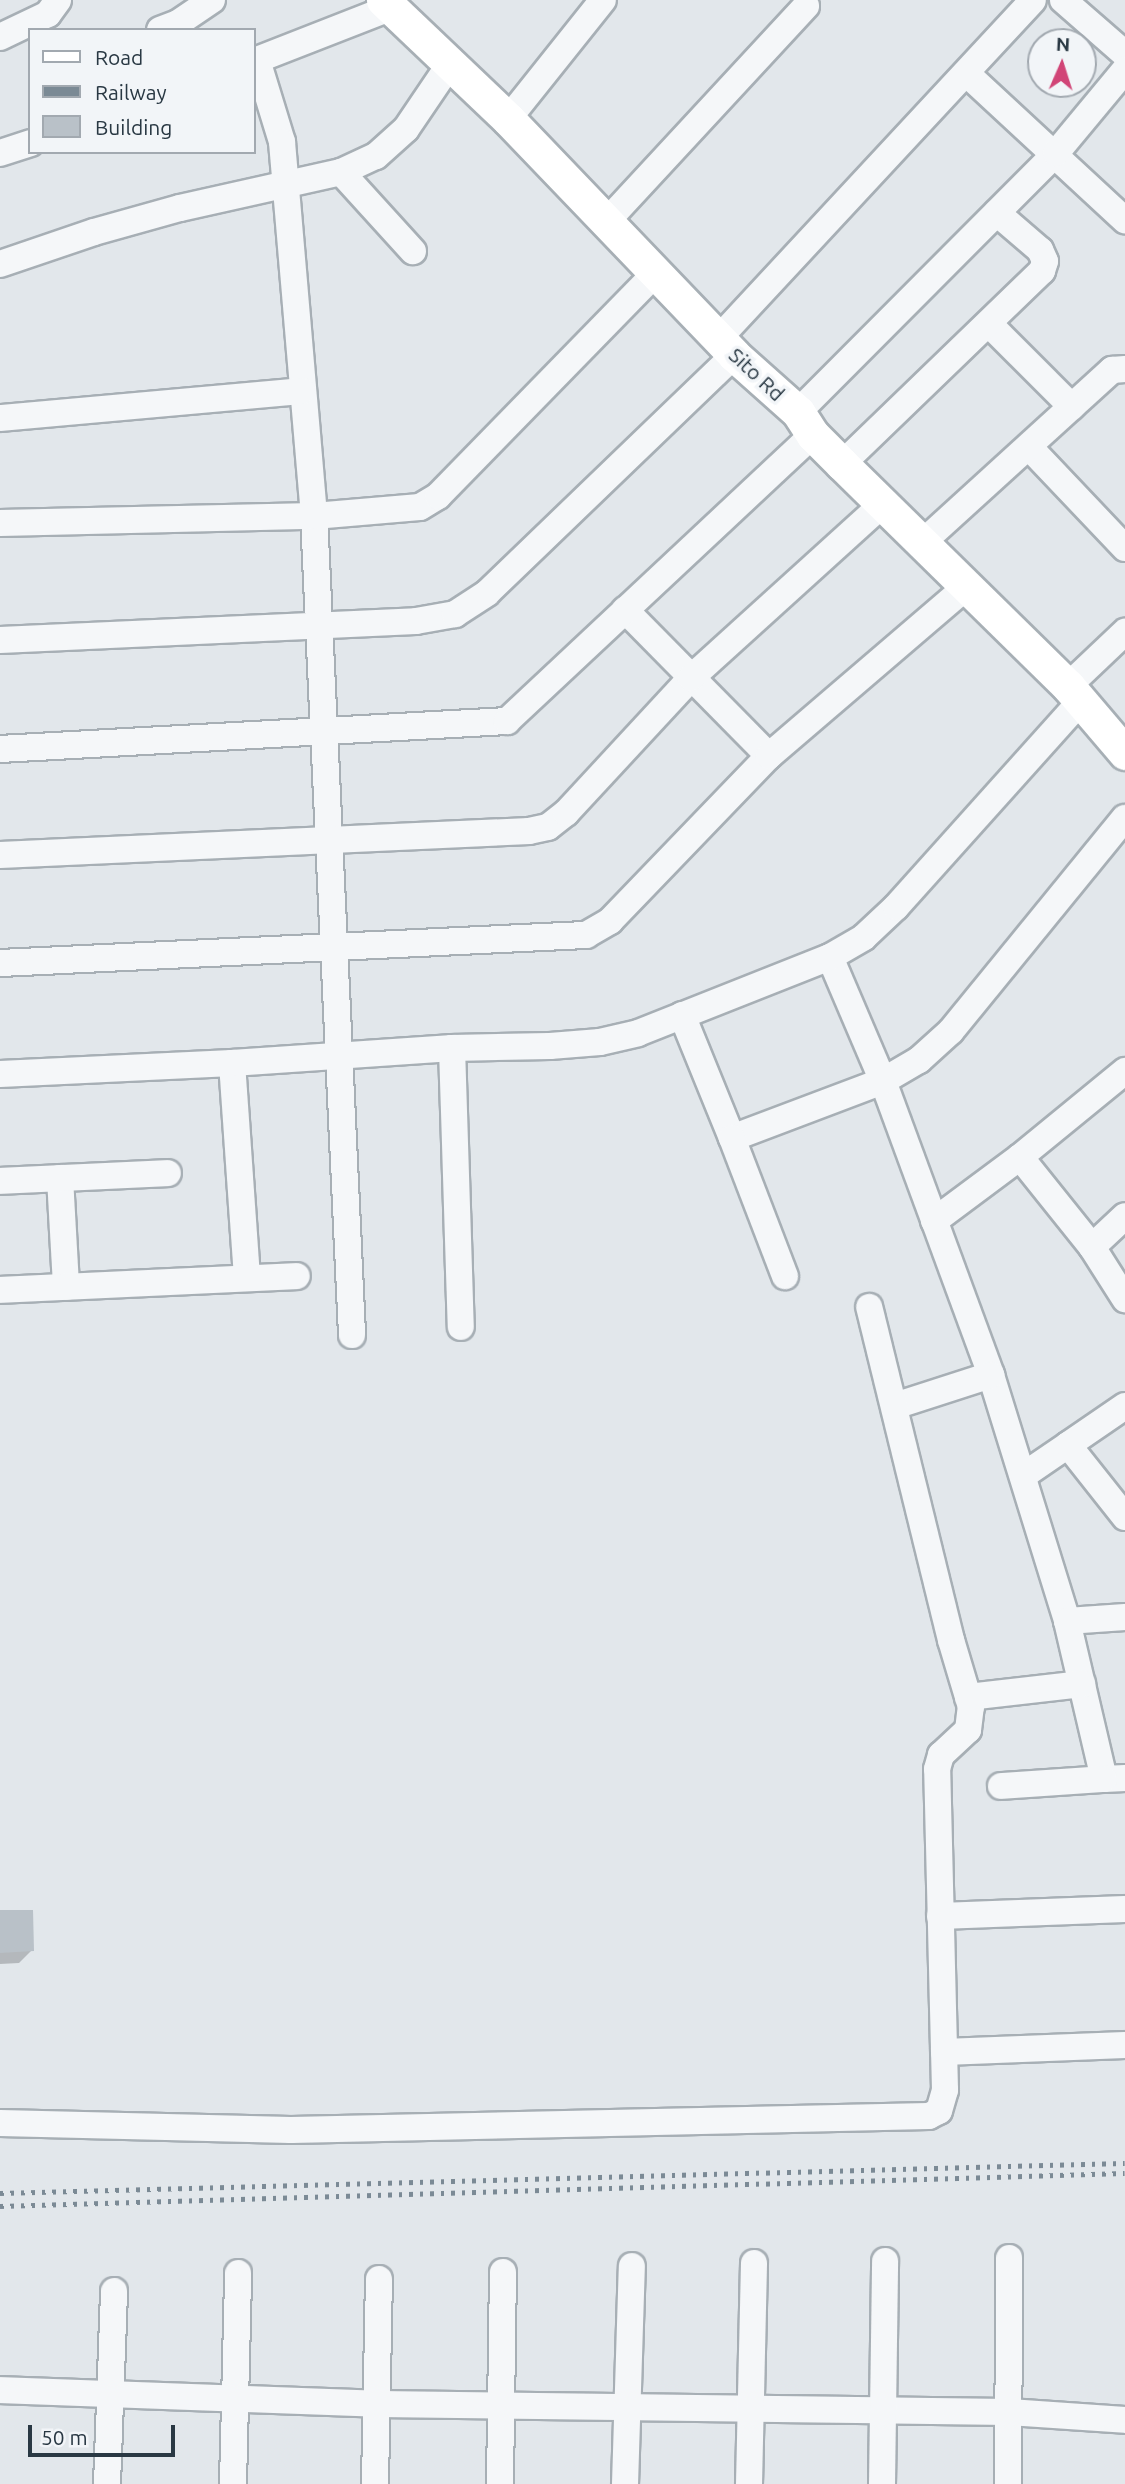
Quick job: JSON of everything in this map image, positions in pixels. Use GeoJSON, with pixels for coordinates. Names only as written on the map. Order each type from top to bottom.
{"type":"FeatureCollection","features":[{"type":"Feature","properties":{"kind":"main road","name":"Sito Rd"},"geometry":{"type":"LineString","coordinates":[[386,4],[508,119],[607,220],[655,274],[805,423],[882,505],[923,542],[1074,694],[1125,753]]}},
{"type":"Feature","properties":{"kind":"street"},"geometry":{"type":"LineString","coordinates":[[0,37],[48,14],[58,0]]}},
{"type":"Feature","properties":{"kind":"street"},"geometry":{"type":"LineString","coordinates":[[165,28],[178,23],[212,0]]}},
{"type":"Feature","properties":{"kind":"street"},"geometry":{"type":"LineString","coordinates":[[508,119],[603,0]]}},
{"type":"Feature","properties":{"kind":"street"},"geometry":{"type":"LineString","coordinates":[[0,640],[416,621],[455,614],[487,593],[727,347],[965,73],[1033,0]]}},
{"type":"Feature","properties":{"kind":"street"},"geometry":{"type":"LineString","coordinates":[[1063,0],[1125,54]]}},
{"type":"Feature","properties":{"kind":"street"},"geometry":{"type":"LineString","coordinates":[[256,60],[386,4]]}},
{"type":"Feature","properties":{"kind":"street"},"geometry":{"type":"LineString","coordinates":[[607,220],[806,6]]}},
{"type":"Feature","properties":{"kind":"street"},"geometry":{"type":"LineString","coordinates":[[256,63],[282,142],[314,516],[352,1335]]}},
{"type":"Feature","properties":{"kind":"street"},"geometry":{"type":"LineString","coordinates":[[0,264],[94,232],[286,183],[341,172],[376,156],[406,129],[450,64]]}},
{"type":"Feature","properties":{"kind":"street"},"geometry":{"type":"LineString","coordinates":[[0,749],[507,721],[625,610],[805,423],[997,213],[1056,153],[1125,70]]}},
{"type":"Feature","properties":{"kind":"street"},"geometry":{"type":"LineString","coordinates":[[965,73],[1056,153],[1125,220]]}},
{"type":"Feature","properties":{"kind":"street"},"geometry":{"type":"LineString","coordinates":[[0,153],[28,144]]}},
{"type":"Feature","properties":{"kind":"street"},"geometry":{"type":"LineString","coordinates":[[341,172],[413,251]]}},
{"type":"Feature","properties":{"kind":"street"},"geometry":{"type":"LineString","coordinates":[[842,464],[1042,271],[1045,261],[1040,250],[997,213]]}},
{"type":"Feature","properties":{"kind":"street"},"geometry":{"type":"LineString","coordinates":[[0,523],[314,516],[420,507],[438,496],[655,274]]}},
{"type":"Feature","properties":{"kind":"street"},"geometry":{"type":"LineString","coordinates":[[989,324],[1072,407]]}},
{"type":"Feature","properties":{"kind":"street"},"geometry":{"type":"LineString","coordinates":[[923,542],[1030,448],[1112,370],[1125,369]]}},
{"type":"Feature","properties":{"kind":"street"},"geometry":{"type":"LineString","coordinates":[[0,418],[302,391]]}},
{"type":"Feature","properties":{"kind":"street"},"geometry":{"type":"LineString","coordinates":[[1030,448],[1125,548]]}},
{"type":"Feature","properties":{"kind":"street"},"geometry":{"type":"LineString","coordinates":[[0,855],[529,831],[548,827],[566,813],[691,678],[882,505]]}},
{"type":"Feature","properties":{"kind":"street"},"geometry":{"type":"LineString","coordinates":[[0,963],[586,935],[610,921],[769,756],[967,586]]}},
{"type":"Feature","properties":{"kind":"street"},"geometry":{"type":"LineString","coordinates":[[625,610],[769,756]]}},
{"type":"Feature","properties":{"kind":"street"},"geometry":{"type":"LineString","coordinates":[[0,1074],[600,1042],[638,1033],[830,957],[864,937],[896,907],[1125,632]]}},
{"type":"Feature","properties":{"kind":"street"},"geometry":{"type":"LineString","coordinates":[[732,1138],[883,1081],[919,1060],[951,1031],[1125,818]]}},
{"type":"Feature","properties":{"kind":"street"},"geometry":{"type":"LineString","coordinates":[[830,957],[883,1081],[991,1375],[1067,1621],[1082,1684],[1115,1779],[1001,1786]]}},
{"type":"Feature","properties":{"kind":"street"},"geometry":{"type":"LineString","coordinates":[[682,1015],[785,1276]]}},
{"type":"Feature","properties":{"kind":"street"},"geometry":{"type":"LineString","coordinates":[[452,1048],[461,1327]]}},
{"type":"Feature","properties":{"kind":"street"},"geometry":{"type":"LineString","coordinates":[[232,1063],[247,1277]]}},
{"type":"Feature","properties":{"kind":"street"},"geometry":{"type":"LineString","coordinates":[[934,1221],[1020,1157],[1125,1071]]}},
{"type":"Feature","properties":{"kind":"street"},"geometry":{"type":"LineString","coordinates":[[1020,1157],[1092,1247],[1125,1299]]}},
{"type":"Feature","properties":{"kind":"street"},"geometry":{"type":"LineString","coordinates":[[0,1181],[168,1173]]}},
{"type":"Feature","properties":{"kind":"street"},"geometry":{"type":"LineString","coordinates":[[60,1178],[65,1287]]}},
{"type":"Feature","properties":{"kind":"street"},"geometry":{"type":"LineString","coordinates":[[1092,1247],[1125,1216]]}},
{"type":"Feature","properties":{"kind":"street"},"geometry":{"type":"LineString","coordinates":[[0,1290],[297,1276]]}},
{"type":"Feature","properties":{"kind":"street"},"geometry":{"type":"LineString","coordinates":[[0,2123],[291,2130],[929,2116],[939,2110],[943,2100],[944,2052],[937,1769],[941,1755],[968,1730],[971,1707],[928,1548],[869,1307]]}},
{"type":"Feature","properties":{"kind":"street"},"geometry":{"type":"LineString","coordinates":[[895,1406],[991,1375]]}},
{"type":"Feature","properties":{"kind":"street"},"geometry":{"type":"LineString","coordinates":[[1024,1475],[1125,1406]]}},
{"type":"Feature","properties":{"kind":"street"},"geometry":{"type":"LineString","coordinates":[[1068,1445],[1125,1517]]}},
{"type":"Feature","properties":{"kind":"street"},"geometry":{"type":"LineString","coordinates":[[1067,1621],[1125,1617]]}},
{"type":"Feature","properties":{"kind":"street"},"geometry":{"type":"LineString","coordinates":[[968,1697],[1082,1684]]}},
{"type":"Feature","properties":{"kind":"street"},"geometry":{"type":"LineString","coordinates":[[940,1916],[1125,1909]]}},
{"type":"Feature","properties":{"kind":"street"},"geometry":{"type":"LineString","coordinates":[[944,2052],[1125,2045]]}},
{"type":"Feature","properties":{"kind":"street"},"geometry":{"type":"LineString","coordinates":[[1008,2484],[1009,2258]]}},
{"type":"Feature","properties":{"kind":"street"},"geometry":{"type":"LineString","coordinates":[[882,2484],[885,2261]]}},
{"type":"Feature","properties":{"kind":"street"},"geometry":{"type":"LineString","coordinates":[[749,2484],[754,2263]]}},
{"type":"Feature","properties":{"kind":"street"},"geometry":{"type":"LineString","coordinates":[[625,2484],[632,2266]]}},
{"type":"Feature","properties":{"kind":"street"},"geometry":{"type":"LineString","coordinates":[[500,2484],[503,2272]]}},
{"type":"Feature","properties":{"kind":"street"},"geometry":{"type":"LineString","coordinates":[[233,2484],[238,2273]]}},
{"type":"Feature","properties":{"kind":"street"},"geometry":{"type":"LineString","coordinates":[[375,2484],[379,2279]]}},
{"type":"Feature","properties":{"kind":"street"},"geometry":{"type":"LineString","coordinates":[[107,2484],[114,2291]]}},
{"type":"Feature","properties":{"kind":"street"},"geometry":{"type":"LineString","coordinates":[[0,2390],[378,2404],[1009,2412],[1125,2420]]}},
{"type":"Feature","properties":{"kind":"building"},"geometry":{"type":"Polygon","coordinates":[[[0,1910],[33,1910],[34,1951],[0,1953],[0,1910]]]}},
{"type":"Feature","properties":{"kind":"railway"},"geometry":{"type":"LineString","coordinates":[[0,2193],[1125,2163]]}},
{"type":"Feature","properties":{"kind":"railway"},"geometry":{"type":"LineString","coordinates":[[0,2206],[1125,2173]]}}]}
